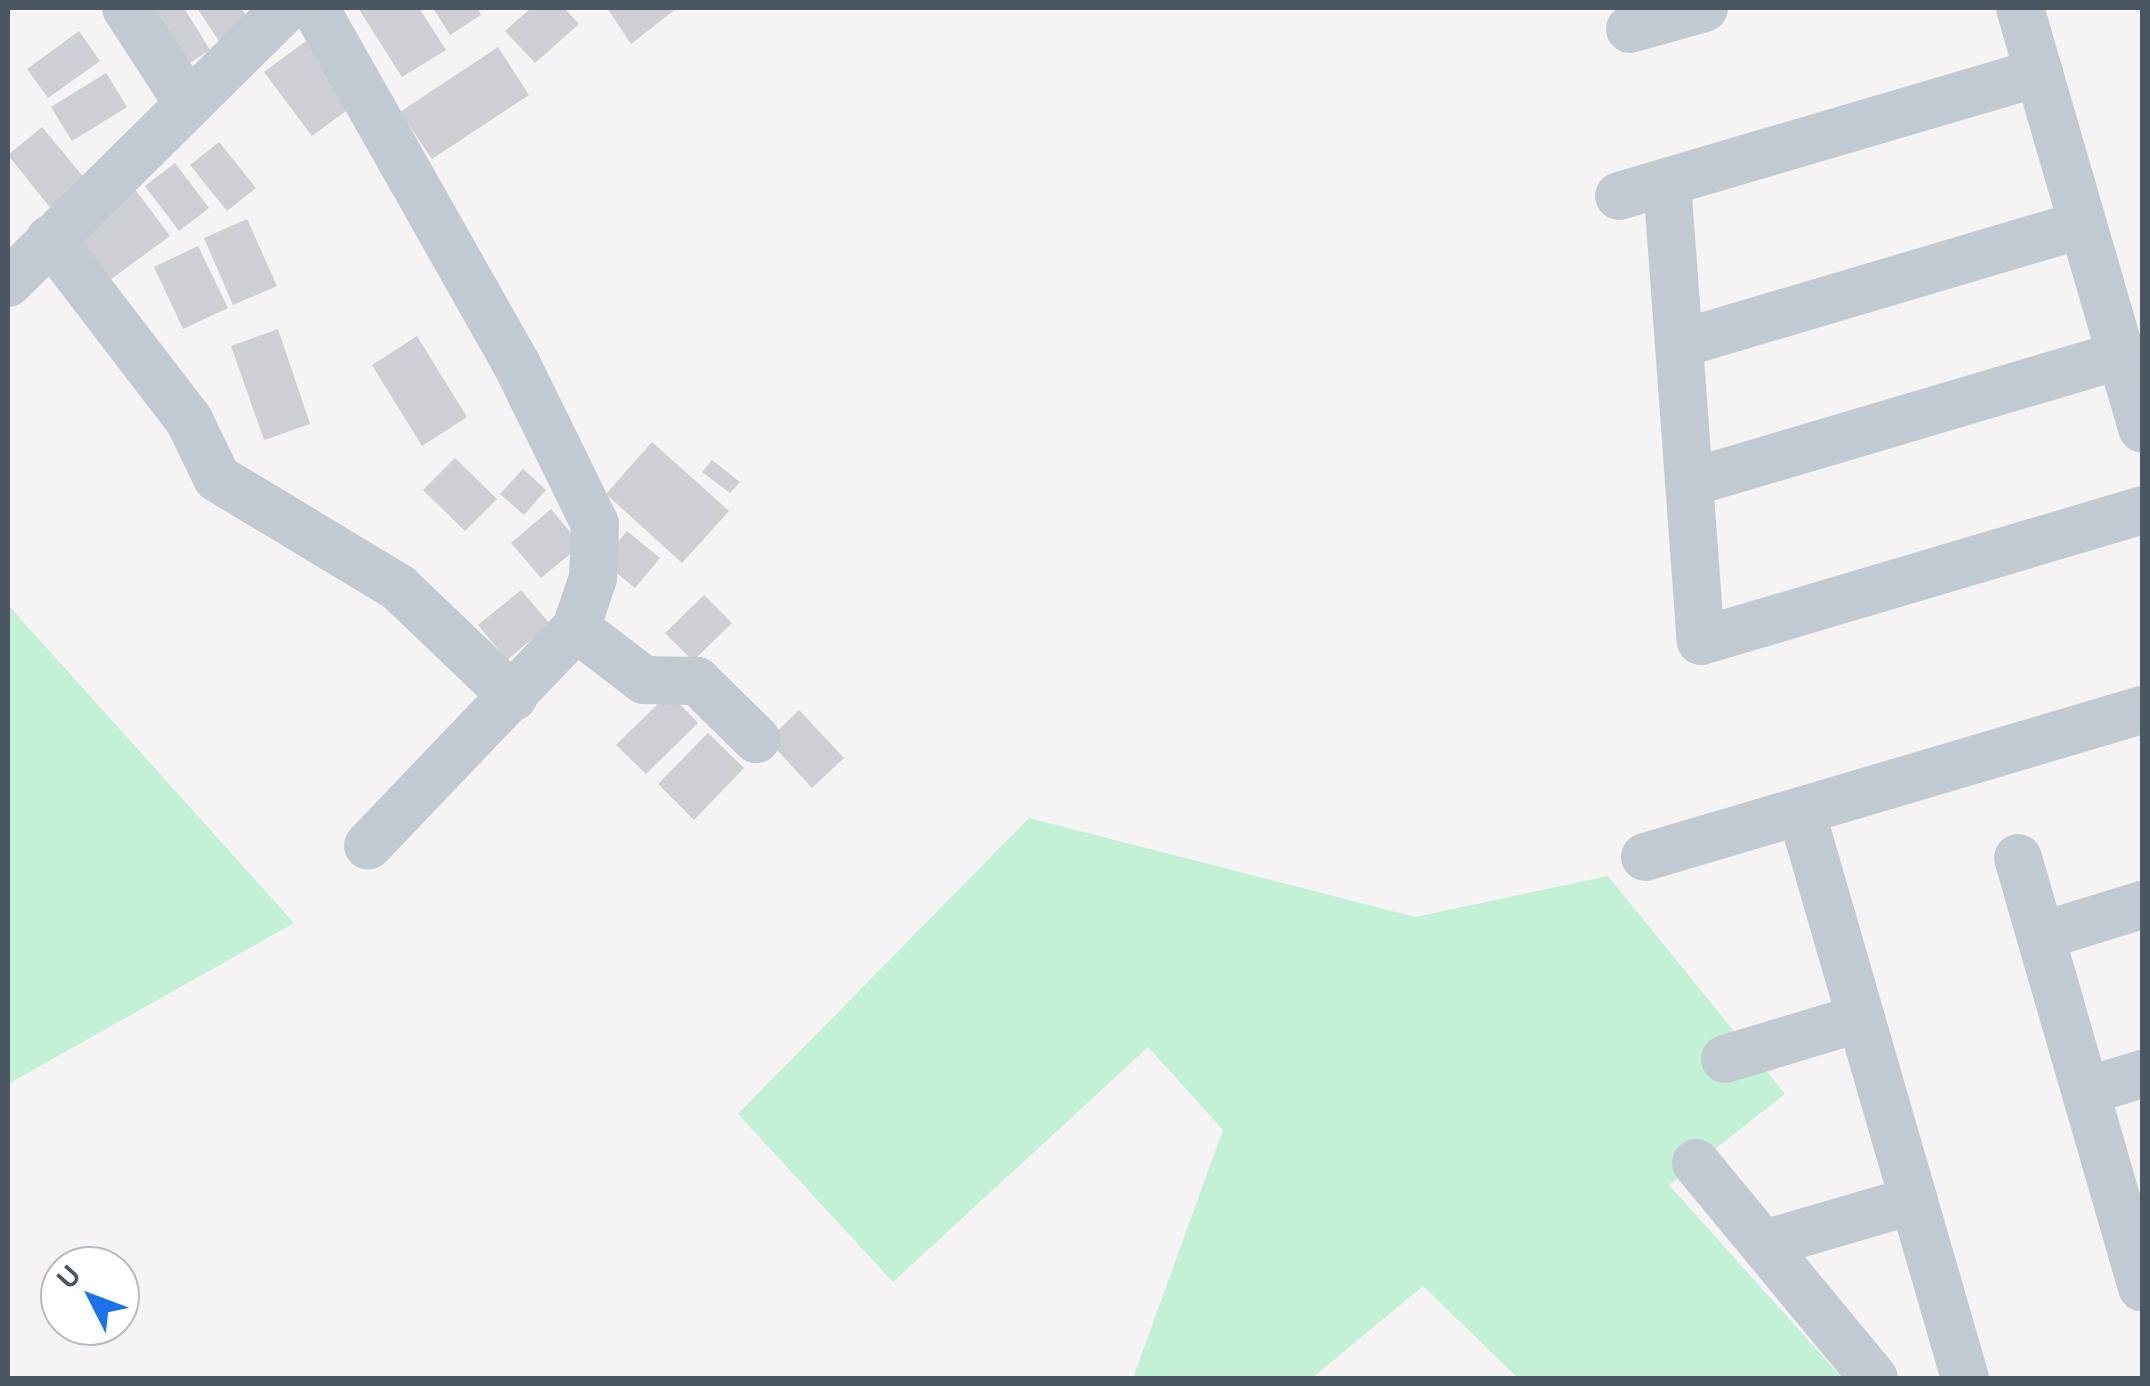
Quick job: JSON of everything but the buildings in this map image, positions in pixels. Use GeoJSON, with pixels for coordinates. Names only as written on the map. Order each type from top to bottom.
{"type":"FeatureCollection","features":[{"type":"Feature","properties":{"kind":"street"},"geometry":{"type":"LineString","coordinates":[[126,8],[187,102]]}},
{"type":"Feature","properties":{"kind":"street"},"geometry":{"type":"LineString","coordinates":[[8,283],[286,8]]}},
{"type":"Feature","properties":{"kind":"street"},"geometry":{"type":"LineString","coordinates":[[314,8],[592,506],[593,578],[576,628],[368,846]]}},
{"type":"Feature","properties":{"kind":"street"},"geometry":{"type":"LineString","coordinates":[[1630,30],[1704,8]]}},
{"type":"Feature","properties":{"kind":"street"},"geometry":{"type":"LineString","coordinates":[[2020,8],[2142,430]]}},
{"type":"Feature","properties":{"kind":"street"},"geometry":{"type":"LineString","coordinates":[[1620,196],[2039,72]]}},
{"type":"Feature","properties":{"kind":"street"},"geometry":{"type":"LineString","coordinates":[[1667,182],[1701,641],[2142,510]]}},
{"type":"Feature","properties":{"kind":"street"},"geometry":{"type":"LineString","coordinates":[[1679,344],[2083,224]]}},
{"type":"Feature","properties":{"kind":"street"},"geometry":{"type":"LineString","coordinates":[[50,239],[189,420],[217,478],[399,588],[513,697]]}},
{"type":"Feature","properties":{"kind":"street"},"geometry":{"type":"LineString","coordinates":[[1690,483],[2121,355]]}},
{"type":"Feature","properties":{"kind":"street"},"geometry":{"type":"LineString","coordinates":[[576,628],[644,680],[697,681],[756,739]]}},
{"type":"Feature","properties":{"kind":"street"},"geometry":{"type":"LineString","coordinates":[[1645,857],[2142,710]]}},
{"type":"Feature","properties":{"kind":"street"},"geometry":{"type":"LineString","coordinates":[[1801,811],[1966,1378]]}},
{"type":"Feature","properties":{"kind":"street"},"geometry":{"type":"LineString","coordinates":[[2018,858],[2086,1091],[2136,1239],[2142,1287]]}},
{"type":"Feature","properties":{"kind":"street"},"geometry":{"type":"LineString","coordinates":[[2041,936],[2142,906]]}},
{"type":"Feature","properties":{"kind":"street"},"geometry":{"type":"LineString","coordinates":[[1725,1059],[1860,1018]]}},
{"type":"Feature","properties":{"kind":"street"},"geometry":{"type":"LineString","coordinates":[[2086,1091],[2142,1074]]}},
{"type":"Feature","properties":{"kind":"street"},"geometry":{"type":"LineString","coordinates":[[1696,1163],[1874,1378]]}},
{"type":"Feature","properties":{"kind":"street"},"geometry":{"type":"LineString","coordinates":[[1764,1244],[1914,1200]]}},
{"type":"Feature","properties":{"kind":"green space"},"geometry":{"type":"Polygon","coordinates":[[[8,605],[294,923],[8,1084],[8,605]]]}},
{"type":"Feature","properties":{"kind":"green space"},"geometry":{"type":"Polygon","coordinates":[[[1029,818],[1415,917],[1608,876],[1785,1094],[1669,1185],[1842,1378],[1518,1378],[1423,1286],[1312,1378],[1133,1378],[1223,1130],[1148,1047],[893,1282],[738,1114],[1029,818]]]}}]}
